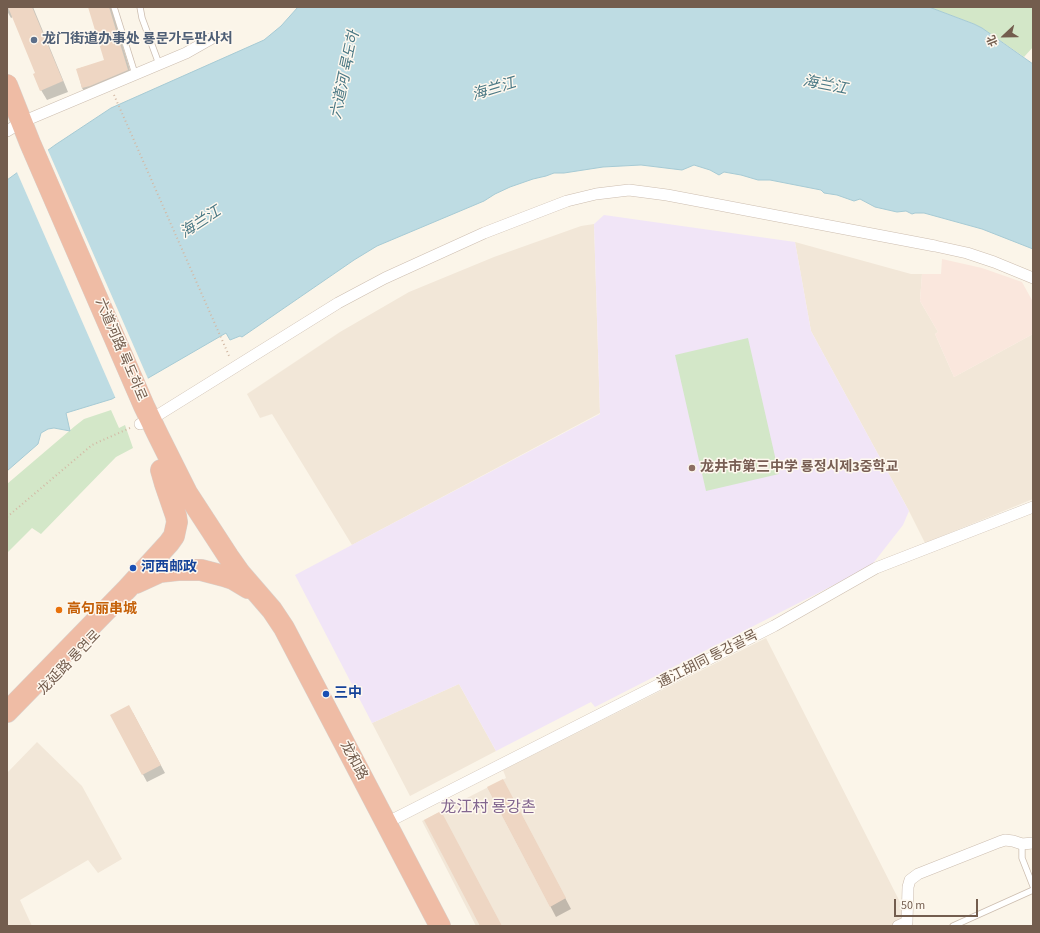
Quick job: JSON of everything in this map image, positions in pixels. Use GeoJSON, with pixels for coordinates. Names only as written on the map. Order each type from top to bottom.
{"type":"FeatureCollection","features":[{"type":"Feature","properties":{"kind":"highway","name":"六道河路 륙도하로"},"geometry":{"type":"LineString","coordinates":[[7,85],[12,124],[25,145],[142,415],[161,470],[171,482],[190,516],[233,579]]}},
{"type":"Feature","properties":{"kind":"highway","name":"六道河路 륙도하로"},"geometry":{"type":"LineString","coordinates":[[142,415],[188,493],[258,603]]}},
{"type":"Feature","properties":{"kind":"highway","name":"龙延路 룡연로"},"geometry":{"type":"LineString","coordinates":[[7,728],[116,615],[174,536],[177,522],[176,516],[161,470]]}},
{"type":"Feature","properties":{"kind":"highway"},"geometry":{"type":"LineString","coordinates":[[160,572],[179,546],[188,528],[190,516],[188,493]]}},
{"type":"Feature","properties":{"kind":"highway","name":"龙延路 룡연로"},"geometry":{"type":"LineString","coordinates":[[7,712],[131,594],[138,581],[160,572],[201,570],[233,579],[245,586],[258,603]]}},
{"type":"Feature","properties":{"kind":"highway","name":"龙延路 룡연로"},"geometry":{"type":"LineString","coordinates":[[131,594],[150,591],[161,586],[172,584],[194,583],[214,587],[233,593],[243,599],[258,603]]}},
{"type":"Feature","properties":{"kind":"highway","name":"龙和路"},"geometry":{"type":"LineString","coordinates":[[258,603],[275,614],[292,642],[440,926]]}},
{"type":"Feature","properties":{"kind":"highway","name":"龙和路"},"geometry":{"type":"LineString","coordinates":[[258,603],[270,632],[424,926]]}},
{"type":"Feature","properties":{"kind":"street"},"geometry":{"type":"LineString","coordinates":[[12,124],[186,53],[216,36]]}},
{"type":"Feature","properties":{"kind":"street"},"geometry":{"type":"LineString","coordinates":[[142,415],[235,368],[338,304],[385,278],[477,236],[567,201],[622,190],[667,195],[967,253],[1033,278]]}},
{"type":"Feature","properties":{"kind":"street","name":"通江胡同 통강골목"},"geometry":{"type":"LineString","coordinates":[[386,823],[774,626],[876,568],[1033,507]]}},
{"type":"Feature","properties":{"kind":"street"},"geometry":{"type":"LineString","coordinates":[[906,925],[908,887],[910,880],[918,874],[1005,840],[1027,843]]}},
{"type":"Feature","properties":{"kind":"lane"},"geometry":{"type":"LineString","coordinates":[[114,7],[135,74]]}},
{"type":"Feature","properties":{"kind":"lane"},"geometry":{"type":"LineString","coordinates":[[140,7],[142,18],[159,64]]}},
{"type":"Feature","properties":{"kind":"lane"},"geometry":{"type":"LineString","coordinates":[[1027,843],[1022,858],[1033,886]]}},
{"type":"Feature","properties":{"kind":"lane"},"geometry":{"type":"LineString","coordinates":[[953,926],[1033,890]]}},
{"type":"Feature","properties":{"kind":"path"},"geometry":{"type":"LineString","coordinates":[[118,103],[235,368]]}},
{"type":"Feature","properties":{"kind":"path"},"geometry":{"type":"LineString","coordinates":[[7,517],[92,446],[142,415]]}},
{"type":"Feature","properties":{"kind":"shaded area","name":"龙井市第三中学 룡정시제3중학교"},"geometry":{"type":"Polygon","coordinates":[[[604,215],[795,242],[811,331],[909,511],[903,525],[871,566],[595,707],[591,702],[496,751],[459,684],[372,723],[295,575],[600,414],[594,224],[604,215]]]}},
{"type":"Feature","properties":{"kind":"shaded area"},"geometry":{"type":"Polygon","coordinates":[[[594,224],[600,413],[352,545],[272,414],[260,418],[247,394],[340,332],[409,292],[494,257],[581,226],[594,224]]]}},
{"type":"Feature","properties":{"kind":"shaded area"},"geometry":{"type":"Polygon","coordinates":[[[795,242],[911,274],[922,274],[920,301],[938,332],[935,334],[954,377],[1033,334],[1033,499],[925,543],[811,331],[795,242]]]}},
{"type":"Feature","properties":{"kind":"shaded area"},"geometry":{"type":"Polygon","coordinates":[[[942,259],[982,268],[1022,282],[1033,302],[1033,334],[954,377],[935,334],[938,332],[920,301],[922,274],[941,274],[942,259]]]}},
{"type":"Feature","properties":{"kind":"shaded area"},"geometry":{"type":"Polygon","coordinates":[[[766,638],[902,906],[907,926],[476,926],[422,821],[506,778],[503,770],[766,638]]]}},
{"type":"Feature","properties":{"kind":"shaded area"},"geometry":{"type":"Polygon","coordinates":[[[459,684],[496,751],[410,796],[372,723],[459,684]]]}},
{"type":"Feature","properties":{"kind":"shaded area"},"geometry":{"type":"Polygon","coordinates":[[[37,742],[82,786],[122,859],[98,873],[88,860],[20,900],[32,926],[7,926],[7,773],[37,742]]]}},
{"type":"Feature","properties":{"kind":"green space"},"geometry":{"type":"Polygon","coordinates":[[[929,7],[1033,7],[1033,47],[1024,57],[982,28],[929,7]]]}},
{"type":"Feature","properties":{"kind":"green space"},"geometry":{"type":"Polygon","coordinates":[[[748,338],[779,474],[706,491],[675,355],[748,338]]]}},
{"type":"Feature","properties":{"kind":"green space"},"geometry":{"type":"Polygon","coordinates":[[[111,410],[119,428],[125,425],[133,448],[116,457],[41,534],[32,528],[7,553],[7,484],[84,419],[111,410]]]}},
{"type":"Feature","properties":{"kind":"water"},"geometry":{"type":"Polygon","coordinates":[[[298,7],[929,7],[982,28],[1033,64],[1033,249],[982,229],[924,213],[912,214],[906,211],[897,212],[875,207],[860,199],[854,201],[837,195],[824,193],[821,190],[770,180],[758,180],[724,172],[719,175],[710,170],[694,165],[682,170],[641,165],[603,167],[564,173],[554,173],[510,187],[484,201],[377,246],[354,260],[242,337],[240,336],[230,340],[226,333],[112,399],[66,413],[70,431],[54,428],[48,429],[41,433],[38,444],[7,471],[7,180],[55,145],[111,108],[264,40],[281,26],[298,7]]]}},
{"type":"Feature","properties":{"kind":"pier"},"geometry":{"type":"Polygon","coordinates":[[[47,148],[149,381],[116,399],[16,170],[47,148]]]}},
{"type":"Feature","properties":{"kind":"building","name":"龙门街道办事处 룡문가두판사처"},"geometry":{"type":"Polygon","coordinates":[[[8,7],[32,7],[63,81],[40,91],[33,74],[35,73],[8,7]]]}},
{"type":"Feature","properties":{"kind":"building"},"geometry":{"type":"Polygon","coordinates":[[[88,7],[109,7],[128,70],[82,88],[76,69],[104,60],[88,7]]]}},
{"type":"Feature","properties":{"kind":"building"},"geometry":{"type":"Polygon","coordinates":[[[129,705],[161,765],[142,775],[110,715],[129,705]]]}},
{"type":"Feature","properties":{"kind":"building"},"geometry":{"type":"Polygon","coordinates":[[[503,779],[566,898],[550,907],[487,787],[503,779]]]}},
{"type":"Feature","properties":{"kind":"building"},"geometry":{"type":"Polygon","coordinates":[[[441,811],[502,926],[480,926],[424,820],[441,811]]]}},
{"type":"Feature","properties":{"kind":"place","name":"龙门街道办事处 룡문가두판사처"},"geometry":{"type":"Point","coordinates":[34,40]}},
{"type":"Feature","properties":{"kind":"place","name":"龙井市第三中学 룡정시제3중학교"},"geometry":{"type":"Point","coordinates":[692,468]}},
{"type":"Feature","properties":{"kind":"place","name":"河西邮政"},"geometry":{"type":"Point","coordinates":[133,568]}},
{"type":"Feature","properties":{"kind":"place","name":"高句丽串城"},"geometry":{"type":"Point","coordinates":[59,610]}},
{"type":"Feature","properties":{"kind":"place","name":"三中"},"geometry":{"type":"Point","coordinates":[326,694]}},
{"type":"Feature","properties":{"kind":"district","name":"龙江村 룡강촌"},"geometry":{"type":"Point","coordinates":[488,808]}},
{"type":"Feature","properties":{"kind":"water label","name":"六道河 륙도하"},"geometry":{"type":"Point","coordinates":[346,75]}},
{"type":"Feature","properties":{"kind":"water label","name":"海兰江"},"geometry":{"type":"Point","coordinates":[825,86]}},
{"type":"Feature","properties":{"kind":"water label","name":"海兰江"},"geometry":{"type":"Point","coordinates":[494,90]}},
{"type":"Feature","properties":{"kind":"water label","name":"海兰江"},"geometry":{"type":"Point","coordinates":[201,223]}}]}
